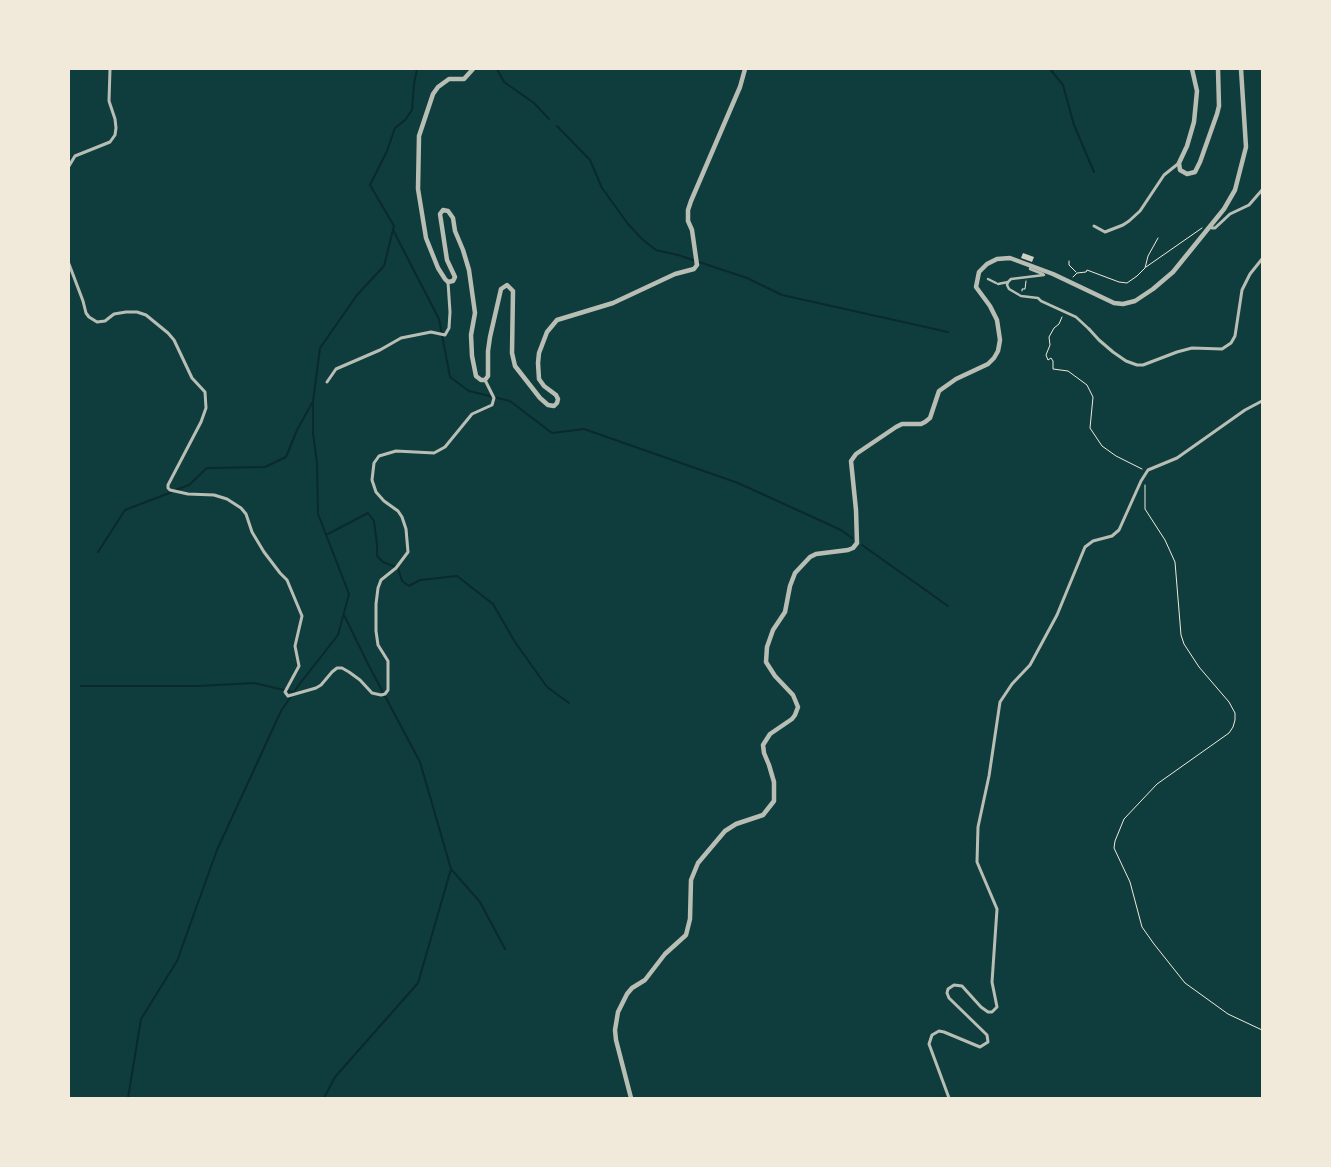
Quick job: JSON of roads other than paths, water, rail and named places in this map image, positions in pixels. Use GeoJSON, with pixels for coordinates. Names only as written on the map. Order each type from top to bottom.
{"type":"FeatureCollection","features":[{"type":"Feature","properties":{"kind":"street"},"geometry":{"type":"LineString","coordinates":[[69,166],[75,156],[110,142],[115,136],[115,120],[109,101],[110,69]]}},
{"type":"Feature","properties":{"kind":"street"},"geometry":{"type":"LineString","coordinates":[[327,382],[336,369],[380,350],[401,338],[431,332],[444,334],[449,328],[448,282],[433,259],[426,238],[418,189],[419,136],[433,94],[438,87],[450,79],[464,79],[473,69]]}},
{"type":"Feature","properties":{"kind":"street"},"geometry":{"type":"LineString","coordinates":[[485,380],[488,376],[490,337],[503,285],[509,286],[513,291],[512,353],[515,366],[540,398],[548,405],[554,406],[558,399],[539,379],[538,363],[547,332],[557,320],[614,303],[675,274],[694,269],[697,265],[692,230],[688,221],[688,210],[740,87],[745,69]]}},
{"type":"Feature","properties":{"kind":"street"},"geometry":{"type":"LineString","coordinates":[[1094,226],[1104,232],[1129,221],[1140,211],[1164,175],[1179,163],[1187,146],[1194,122],[1196,91],[1193,69]]}},
{"type":"Feature","properties":{"kind":"street"},"geometry":{"type":"LineString","coordinates":[[1179,163],[1180,170],[1190,174],[1195,172],[1200,162],[1219,106],[1218,69]]}},
{"type":"Feature","properties":{"kind":"street"},"geometry":{"type":"LineString","coordinates":[[631,1098],[616,1040],[616,1020],[623,1002],[632,988],[645,980],[665,954],[686,935],[690,919],[691,880],[698,862],[724,831],[736,824],[763,815],[774,802],[774,782],[762,745],[770,734],[795,715],[798,707],[792,695],[771,672],[766,662],[766,655],[773,630],[785,612],[790,586],[795,573],[810,557],[816,554],[848,550],[857,543],[856,510],[851,465],[856,454],[902,424],[921,424],[925,422],[930,418],[939,391],[956,379],[988,364],[994,358],[999,346],[999,329],[990,306],[976,287],[981,273],[987,264],[1002,258],[1010,258],[1031,265],[1114,303],[1128,304],[1135,301],[1166,279],[1224,209],[1235,190],[1246,147],[1241,69]]}},
{"type":"Feature","properties":{"kind":"street"},"geometry":{"type":"LineString","coordinates":[[1211,225],[1212,228],[1215,228],[1230,214],[1248,205],[1262,190]]}},
{"type":"Feature","properties":{"kind":"street"},"geometry":{"type":"LineString","coordinates":[[448,282],[453,281],[455,277],[447,260],[445,249],[440,214],[443,210],[450,213],[453,218],[454,231],[464,250],[469,270],[475,313],[471,335],[472,356],[476,376],[481,380],[485,380]]}},
{"type":"Feature","properties":{"kind":"street"},"geometry":{"type":"LineString","coordinates":[[1008,282],[1007,286],[1009,289],[1021,296],[1038,298],[1040,301],[1064,310],[1076,317],[1099,340],[1129,362],[1143,365],[1192,348],[1222,349],[1226,347],[1235,336],[1242,290],[1250,274],[1262,259]]}},
{"type":"Feature","properties":{"kind":"street"},"geometry":{"type":"LineString","coordinates":[[69,264],[88,318],[97,322],[105,321],[114,314],[126,312],[137,312],[146,315],[174,340],[192,378],[204,392],[206,408],[201,422],[168,488],[188,494],[214,495],[235,503],[246,514],[252,532],[264,552],[287,580],[302,616],[295,646],[299,666],[285,692],[290,696],[321,685],[337,668],[342,668],[349,672],[360,680],[372,693],[386,694],[388,690],[388,661],[378,645],[376,604],[380,580],[396,568],[408,552],[406,529],[402,517],[398,511],[384,501],[376,492],[372,480],[376,460],[379,456],[396,451],[434,453],[445,447],[472,414],[492,405],[494,398],[485,380]]}},
{"type":"Feature","properties":{"kind":"street"},"geometry":{"type":"LineString","coordinates":[[988,279],[997,284],[1008,282],[1011,278],[1044,275],[1030,268],[1031,265]]}},
{"type":"Feature","properties":{"kind":"street"},"geometry":{"type":"LineString","coordinates":[[949,1098],[929,1044],[932,1035],[939,1031],[944,1032],[980,1046],[988,1042],[987,1035],[949,998],[948,989],[954,985],[962,986],[984,1011],[992,1012],[997,1007],[992,982],[997,909],[977,862],[978,827],[994,748],[1000,702],[1012,684],[1030,665],[1057,614],[1085,547],[1093,541],[1116,534],[1145,474],[1151,468],[1177,458],[1262,401]]}},
{"type":"Feature","properties":{"kind":"waterway"},"geometry":{"type":"LineString","coordinates":[[128,1098],[141,1019],[177,961],[217,850],[281,711],[338,635],[349,594],[318,514],[313,402],[320,348],[357,295],[384,266],[394,226],[370,185],[387,151],[395,128],[405,120],[412,110],[417,69]]}},
{"type":"Feature","properties":{"kind":"waterway"},"geometry":{"type":"LineString","coordinates":[[497,69],[504,82],[534,103],[549,119]]}},
{"type":"Feature","properties":{"kind":"waterway"},"geometry":{"type":"LineString","coordinates":[[1050,69],[1063,85],[1074,125],[1094,172]]}},
{"type":"Feature","properties":{"kind":"waterway"},"geometry":{"type":"LineString","coordinates":[[557,126],[590,160],[602,188],[628,224],[656,250],[678,255],[747,278],[782,295],[948,332]]}},
{"type":"Feature","properties":{"kind":"waterway"},"geometry":{"type":"LineString","coordinates":[[393,230],[439,319],[450,377],[469,391],[510,401],[552,433],[584,429],[738,483],[841,530],[852,538]]}},
{"type":"Feature","properties":{"kind":"waterway"},"geometry":{"type":"LineString","coordinates":[[176,490],[189,485],[207,468],[265,467],[286,457],[297,430],[312,403]]}},
{"type":"Feature","properties":{"kind":"waterway"},"geometry":{"type":"LineString","coordinates":[[98,552],[125,510],[172,492]]}},
{"type":"Feature","properties":{"kind":"waterway"},"geometry":{"type":"LineString","coordinates":[[326,535],[368,513],[374,521],[377,556],[383,562],[398,568],[402,581],[409,586],[420,580],[457,576],[493,604],[515,642],[547,687],[569,703]]}},
{"type":"Feature","properties":{"kind":"waterway"},"geometry":{"type":"LineString","coordinates":[[862,545],[948,606]]}},
{"type":"Feature","properties":{"kind":"waterway"},"geometry":{"type":"LineString","coordinates":[[324,1098],[335,1077],[418,983],[451,869],[420,762],[344,615]]}},
{"type":"Feature","properties":{"kind":"waterway"},"geometry":{"type":"LineString","coordinates":[[81,686],[199,686],[254,683],[293,692]]}},
{"type":"Feature","properties":{"kind":"waterway"},"geometry":{"type":"LineString","coordinates":[[451,869],[480,902],[505,949]]}}]}
